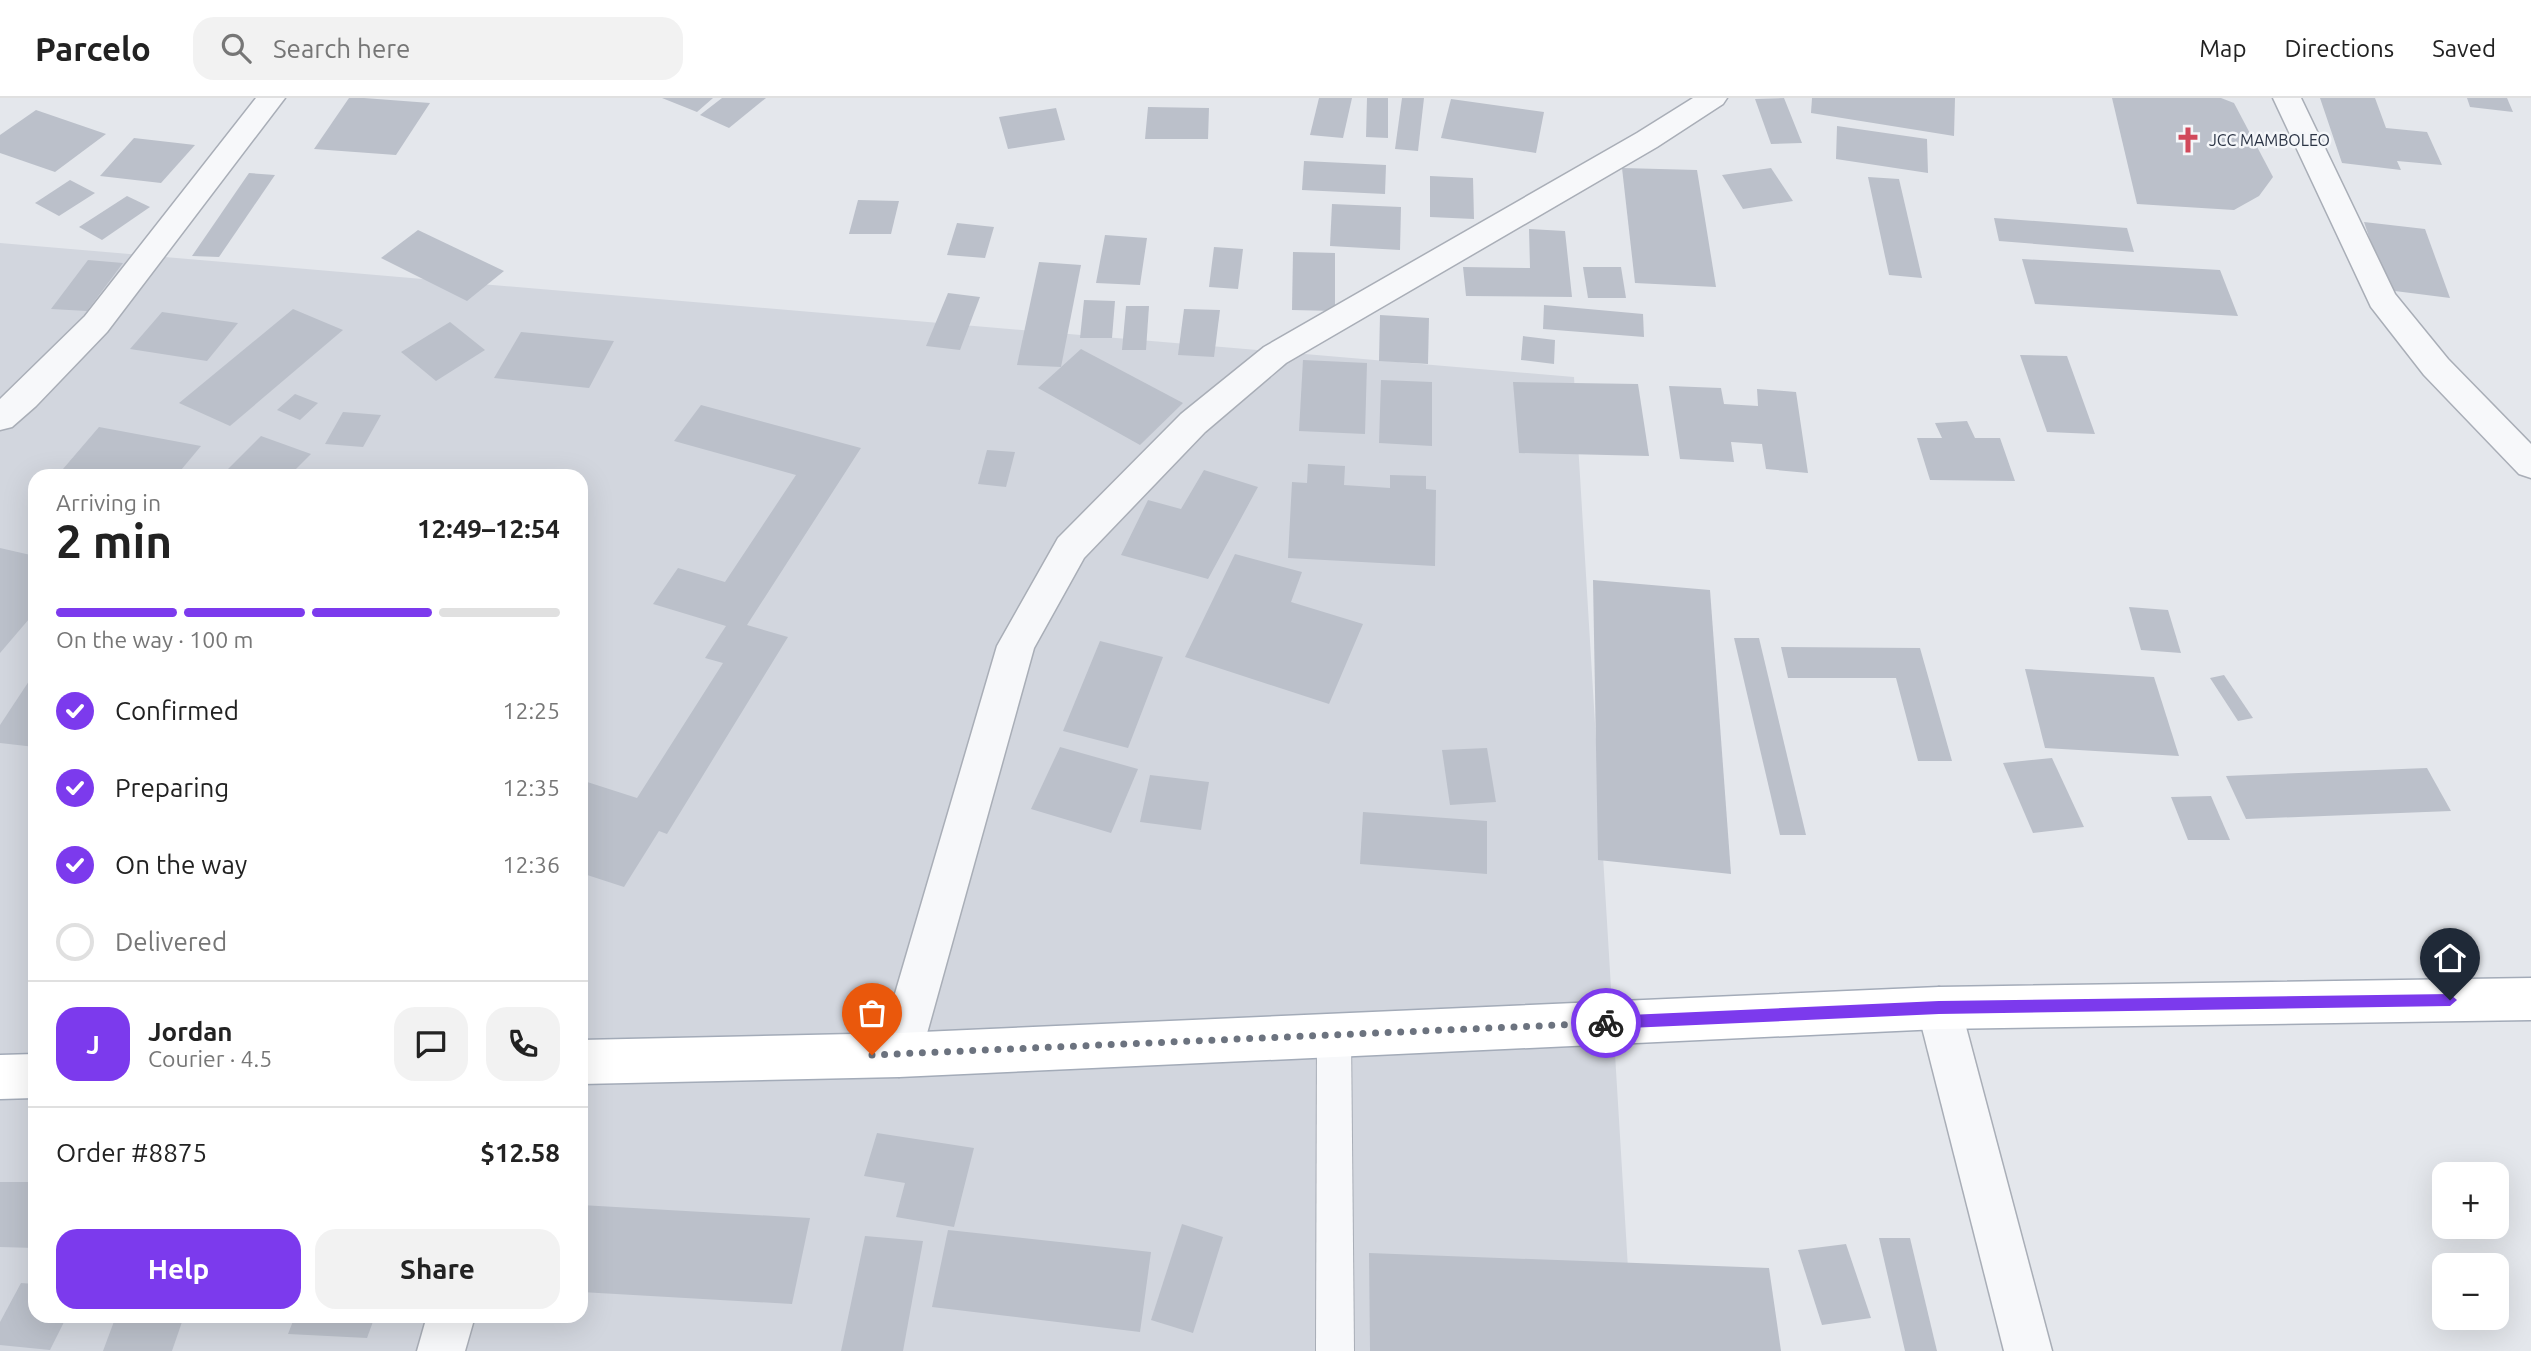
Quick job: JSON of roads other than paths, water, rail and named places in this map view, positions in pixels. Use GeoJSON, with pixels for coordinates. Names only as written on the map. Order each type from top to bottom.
{"type":"FeatureCollection","features":[{"type":"Feature","properties":{"kind":"main road"},"geometry":{"type":"LineString","coordinates":[[588,1062],[899,1055],[1939,1007],[2531,999]]}},
{"type":"Feature","properties":{"kind":"main road"},"geometry":{"type":"LineString","coordinates":[[0,1077],[28,1076]]}},
{"type":"Feature","properties":{"kind":"street"},"geometry":{"type":"LineString","coordinates":[[0,418],[96,324],[271,98]]}},
{"type":"Feature","properties":{"kind":"street"},"geometry":{"type":"LineString","coordinates":[[899,1055],[1016,646],[1072,548],[1193,423],[1275,355],[1647,140],[1713,98]]}},
{"type":"Feature","properties":{"kind":"street"},"geometry":{"type":"LineString","coordinates":[[2287,98],[2382,299],[2436,367],[2531,465]]}},
{"type":"Feature","properties":{"kind":"street"},"geometry":{"type":"LineString","coordinates":[[1939,1007],[2028,1351]]}},
{"type":"Feature","properties":{"kind":"street"},"geometry":{"type":"LineString","coordinates":[[441,1351],[449,1323]]}},
{"type":"Feature","properties":{"kind":"lane"},"geometry":{"type":"LineString","coordinates":[[1334,1035],[1335,1351]]}},
{"type":"Feature","properties":{"kind":"place","name":"JCC MAMBOLEO"},"geometry":{"type":"Point","coordinates":[2188,140]}}]}
